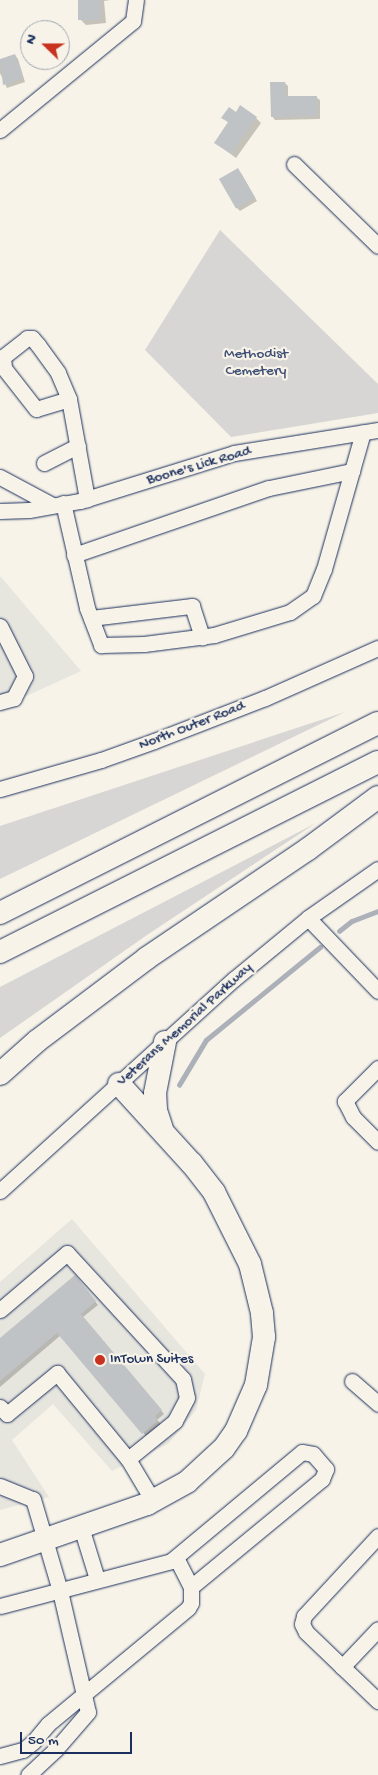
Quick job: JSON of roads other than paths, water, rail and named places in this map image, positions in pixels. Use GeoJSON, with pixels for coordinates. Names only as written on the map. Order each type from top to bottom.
{"type":"FeatureCollection","features":[{"type":"Feature","properties":{"kind":"highway"},"geometry":{"type":"LineString","coordinates":[[0,913],[378,723]]}},
{"type":"Feature","properties":{"kind":"highway"},"geometry":{"type":"LineString","coordinates":[[0,952],[378,762]]}},
{"type":"Feature","properties":{"kind":"highway"},"geometry":{"type":"LineString","coordinates":[[0,1074],[37,1041],[147,958],[308,849],[378,797]]}},
{"type":"Feature","properties":{"kind":"highway"},"geometry":{"type":"LineString","coordinates":[[0,1059],[37,1041]]}},
{"type":"Feature","properties":{"kind":"highway"},"geometry":{"type":"LineString","coordinates":[[163,1132],[156,1110],[155,1093],[165,1042]]}},
{"type":"Feature","properties":{"kind":"highway"},"geometry":{"type":"LineString","coordinates":[[0,1555],[153,1501],[187,1482],[204,1468],[236,1431],[256,1385],[264,1338],[262,1313],[252,1272],[232,1228],[214,1192],[119,1084]]}},
{"type":"Feature","properties":{"kind":"street"},"geometry":{"type":"LineString","coordinates":[[0,130],[133,21],[136,0]]}},
{"type":"Feature","properties":{"kind":"street"},"geometry":{"type":"LineString","coordinates":[[294,164],[375,238]]}},
{"type":"Feature","properties":{"kind":"street"},"geometry":{"type":"LineString","coordinates":[[69,399],[36,409],[4,368],[3,357],[26,338],[32,338],[58,373],[69,399],[87,499]]}},
{"type":"Feature","properties":{"kind":"street"},"geometry":{"type":"LineString","coordinates":[[0,477],[58,504],[89,613],[101,646],[144,644],[202,637],[290,612],[313,596],[324,568],[352,471],[370,431]]}},
{"type":"Feature","properties":{"kind":"street","name":"Boone's Lick Road"},"geometry":{"type":"LineString","coordinates":[[0,511],[29,510],[87,499],[234,453],[370,431]]}},
{"type":"Feature","properties":{"kind":"street"},"geometry":{"type":"LineString","coordinates":[[44,463],[78,446]]}},
{"type":"Feature","properties":{"kind":"street"},"geometry":{"type":"LineString","coordinates":[[74,555],[270,488],[352,471]]}},
{"type":"Feature","properties":{"kind":"street"},"geometry":{"type":"LineString","coordinates":[[89,613],[192,606],[202,637]]}},
{"type":"Feature","properties":{"kind":"street"},"geometry":{"type":"LineString","coordinates":[[0,626],[25,676],[14,698],[0,702]]}},
{"type":"Feature","properties":{"kind":"street","name":"North Outer Road"},"geometry":{"type":"LineString","coordinates":[[0,789],[101,760],[154,741],[265,698],[378,648]]}},
{"type":"Feature","properties":{"kind":"street","name":"Veterans Memorial Parkway"},"geometry":{"type":"LineString","coordinates":[[0,1191],[234,979],[308,918],[378,869]]}},
{"type":"Feature","properties":{"kind":"street"},"geometry":{"type":"LineString","coordinates":[[308,918],[378,991]]}},
{"type":"Feature","properties":{"kind":"street"},"geometry":{"type":"LineString","coordinates":[[378,1068],[345,1101],[353,1117],[378,1142]]}},
{"type":"Feature","properties":{"kind":"street"},"geometry":{"type":"LineString","coordinates":[[0,1310],[67,1252],[183,1379],[187,1398],[175,1420],[128,1459]]}},
{"type":"Feature","properties":{"kind":"street"},"geometry":{"type":"LineString","coordinates":[[0,1407],[7,1414],[57,1373],[128,1459],[153,1501]]}},
{"type":"Feature","properties":{"kind":"street"},"geometry":{"type":"LineString","coordinates":[[352,1381],[378,1404]]}},
{"type":"Feature","properties":{"kind":"street"},"geometry":{"type":"LineString","coordinates":[[0,1606],[176,1558],[302,1452],[311,1452],[325,1466],[325,1473],[322,1479],[191,1586]]}},
{"type":"Feature","properties":{"kind":"street"},"geometry":{"type":"LineString","coordinates":[[0,1486],[33,1499],[47,1540],[88,1712],[56,1749],[28,1775]]}},
{"type":"Feature","properties":{"kind":"street"},"geometry":{"type":"LineString","coordinates":[[81,1527],[97,1579]]}},
{"type":"Feature","properties":{"kind":"street"},"geometry":{"type":"LineString","coordinates":[[378,1536],[304,1616],[302,1624],[306,1632],[378,1701]]}},
{"type":"Feature","properties":{"kind":"street"},"geometry":{"type":"LineString","coordinates":[[0,1756],[23,1750],[33,1742],[48,1724],[183,1613],[191,1603],[191,1586],[176,1558]]}},
{"type":"Feature","properties":{"kind":"street"},"geometry":{"type":"LineString","coordinates":[[342,1667],[378,1630]]}},
{"type":"Feature","properties":{"kind":"waterway"},"geometry":{"type":"LineString","coordinates":[[339,931],[352,921],[378,911]]}},
{"type":"Feature","properties":{"kind":"waterway"},"geometry":{"type":"LineString","coordinates":[[179,1085],[206,1040],[320,947]]}},
{"type":"Feature","properties":{"kind":"place","name":"InTown Suites"},"geometry":{"type":"Point","coordinates":[100,1360]}},
{"type":"Feature","properties":{"kind":"park label","name":"Methodist Cemetery"},"geometry":{"type":"Point","coordinates":[256,362]}}]}
